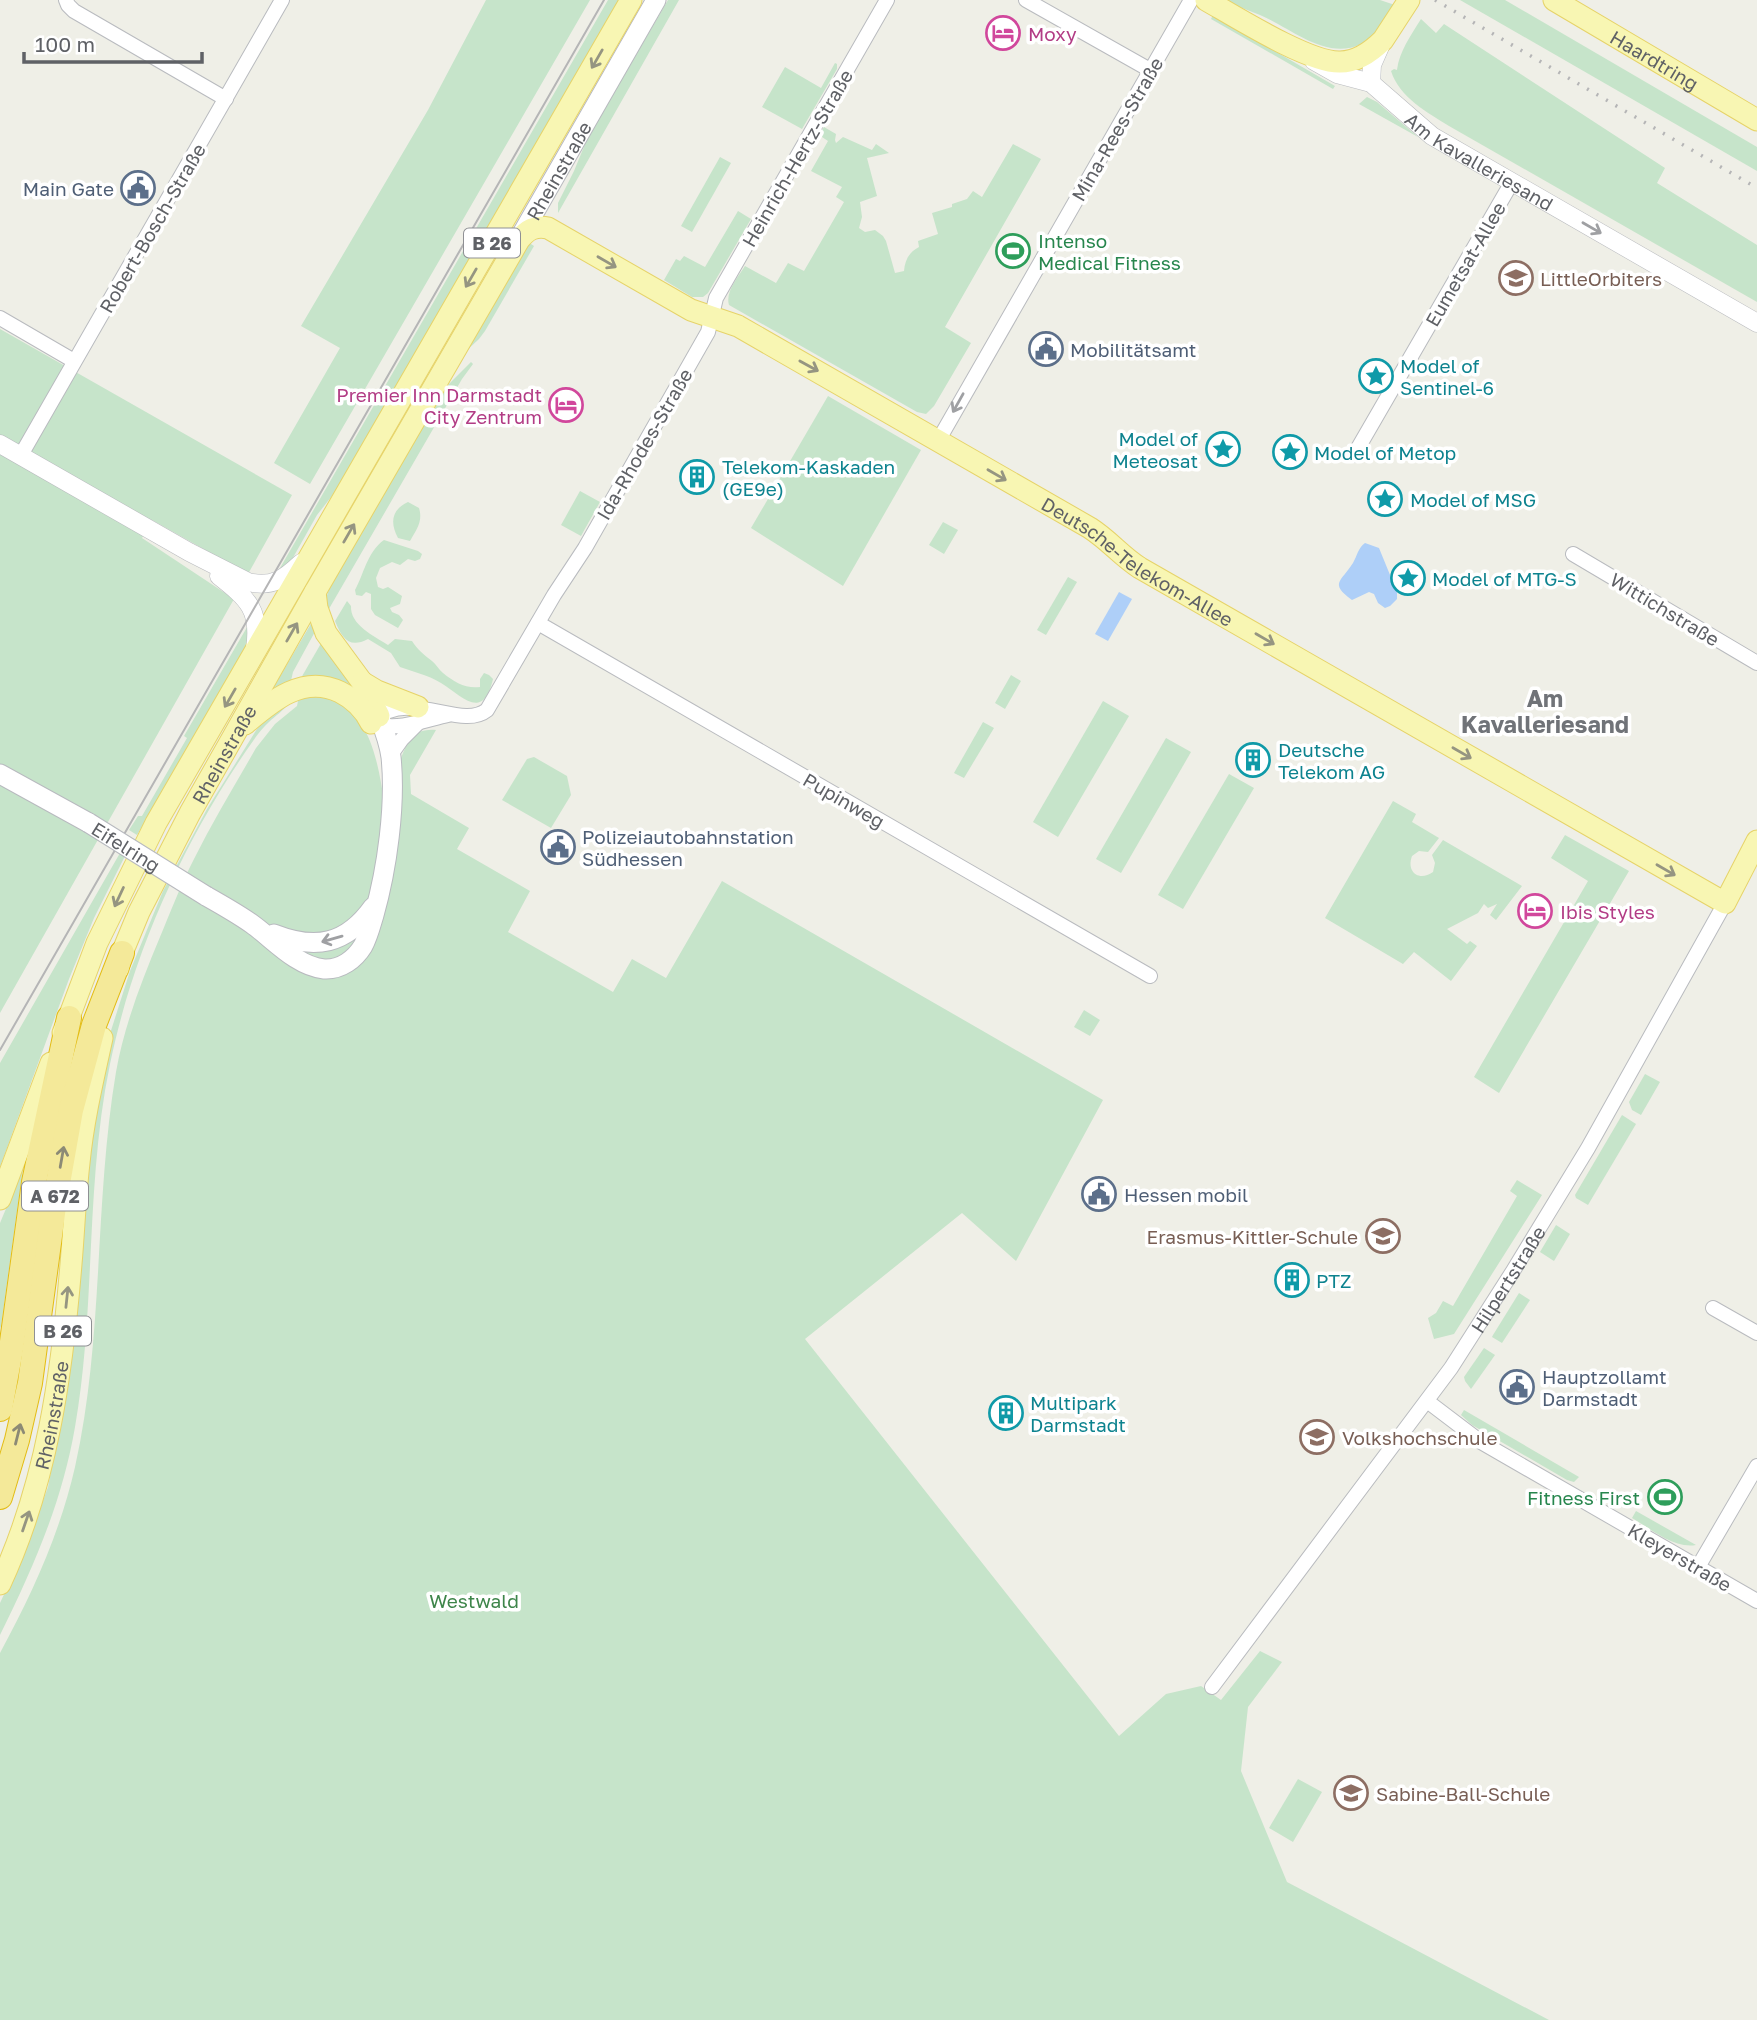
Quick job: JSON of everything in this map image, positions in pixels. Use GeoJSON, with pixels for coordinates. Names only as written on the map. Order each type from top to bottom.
{"type":"FeatureCollection","features":[{"type":"Feature","properties":{"kind":"highway","name":"A 672"},"geometry":{"type":"LineString","coordinates":[[0,1497],[30,1383],[54,1206],[71,1110],[94,1025],[122,953]]}},
{"type":"Feature","properties":{"kind":"highway","name":"A 672"},"geometry":{"type":"LineString","coordinates":[[0,1409],[34,1182],[69,1018]]}},
{"type":"Feature","properties":{"kind":"main road","name":"Rheinstraße"},"geometry":{"type":"LineString","coordinates":[[0,1199],[97,943],[156,823],[631,0]]}},
{"type":"Feature","properties":{"kind":"main road","name":"Rheinstraße"},"geometry":{"type":"LineString","coordinates":[[0,1584],[28,1516],[50,1432],[71,1266],[79,1161],[94,1071],[122,953],[170,851],[234,734],[656,0]]}},
{"type":"Feature","properties":{"kind":"main road","name":"Am Kavalleriesand"},"geometry":{"type":"LineString","coordinates":[[1206,0],[1306,54]]}},
{"type":"Feature","properties":{"kind":"main road","name":"Haardtring"},"geometry":{"type":"LineString","coordinates":[[1554,0],[1757,120]]}},
{"type":"Feature","properties":{"kind":"main road"},"geometry":{"type":"LineString","coordinates":[[1306,54],[1343,62],[1366,54],[1384,40],[1406,4]]}},
{"type":"Feature","properties":{"kind":"main road","name":"Deutsche-Telekom-Allee"},"geometry":{"type":"LineString","coordinates":[[519,240],[533,228],[548,228],[691,310],[738,326],[1090,528],[1140,568],[1725,903]]}},
{"type":"Feature","properties":{"kind":"main road"},"geometry":{"type":"LineString","coordinates":[[315,592],[317,608],[326,633],[362,682],[378,722]]}},
{"type":"Feature","properties":{"kind":"main road"},"geometry":{"type":"LineString","coordinates":[[362,682],[419,714]]}},
{"type":"Feature","properties":{"kind":"main road"},"geometry":{"type":"LineString","coordinates":[[234,734],[278,698],[309,686],[332,689],[347,696],[378,722]]}},
{"type":"Feature","properties":{"kind":"main road","name":"Eifelring"},"geometry":{"type":"LineString","coordinates":[[0,774],[89,823],[251,923],[304,962],[319,968],[337,968],[351,960],[363,945],[380,894],[386,861],[391,807],[390,756],[378,722]]}},
{"type":"Feature","properties":{"kind":"main road","name":"Eifelring"},"geometry":{"type":"LineString","coordinates":[[378,722],[391,807]]}},
{"type":"Feature","properties":{"kind":"main road","name":"Hilpertstraße"},"geometry":{"type":"LineString","coordinates":[[1725,903],[1757,841]]}},
{"type":"Feature","properties":{"kind":"main road","name":"Eifelring"},"geometry":{"type":"LineString","coordinates":[[251,923],[303,943],[335,940],[362,920],[380,894]]}},
{"type":"Feature","properties":{"kind":"street"},"geometry":{"type":"LineString","coordinates":[[66,0],[74,11],[226,99]]}},
{"type":"Feature","properties":{"kind":"street","name":"Robert-Bosch-Straße"},"geometry":{"type":"LineString","coordinates":[[21,455],[282,0]]}},
{"type":"Feature","properties":{"kind":"street","name":"Heinrich-Hertz-Straße"},"geometry":{"type":"LineString","coordinates":[[712,317],[716,298],[887,0]]}},
{"type":"Feature","properties":{"kind":"street"},"geometry":{"type":"LineString","coordinates":[[1026,0],[1150,70]]}},
{"type":"Feature","properties":{"kind":"street","name":"Mina-Rees-Straße"},"geometry":{"type":"LineString","coordinates":[[938,441],[1192,0]]}},
{"type":"Feature","properties":{"kind":"street"},"geometry":{"type":"LineString","coordinates":[[1371,83],[1373,61],[1384,40]]}},
{"type":"Feature","properties":{"kind":"street"},"geometry":{"type":"LineString","coordinates":[[1306,54],[1346,71],[1359,69],[1373,61]]}},
{"type":"Feature","properties":{"kind":"street","name":"Am Kavalleriesand"},"geometry":{"type":"LineString","coordinates":[[1306,54],[1337,74],[1371,83],[1432,136],[1757,323]]}},
{"type":"Feature","properties":{"kind":"street","name":"Eumetsat-Allee"},"geometry":{"type":"LineString","coordinates":[[1354,455],[1512,181]]}},
{"type":"Feature","properties":{"kind":"street","name":"Ida-Rhodes-Straße"},"geometry":{"type":"LineString","coordinates":[[538,622],[708,332],[712,317]]}},
{"type":"Feature","properties":{"kind":"street"},"geometry":{"type":"LineString","coordinates":[[0,318],[74,361]]}},
{"type":"Feature","properties":{"kind":"street"},"geometry":{"type":"LineString","coordinates":[[0,444],[189,552],[248,582],[259,584],[280,580],[288,576],[312,553]]}},
{"type":"Feature","properties":{"kind":"street"},"geometry":{"type":"LineString","coordinates":[[189,552],[248,603],[258,631],[254,656]]}},
{"type":"Feature","properties":{"kind":"street","name":"Wittichstraße"},"geometry":{"type":"LineString","coordinates":[[1573,554],[1757,663]]}},
{"type":"Feature","properties":{"kind":"street"},"geometry":{"type":"LineString","coordinates":[[378,722],[394,709],[419,714],[477,716],[487,710],[538,622]]}},
{"type":"Feature","properties":{"kind":"street","name":"Pupinweg"},"geometry":{"type":"LineString","coordinates":[[538,622],[1150,976]]}},
{"type":"Feature","properties":{"kind":"street"},"geometry":{"type":"LineString","coordinates":[[390,756],[419,714]]}},
{"type":"Feature","properties":{"kind":"street","name":"Hilpertstraße"},"geometry":{"type":"LineString","coordinates":[[1212,1687],[1264,1621],[1457,1359],[1581,1159],[1725,903]]}},
{"type":"Feature","properties":{"kind":"street"},"geometry":{"type":"LineString","coordinates":[[1713,1308],[1757,1333]]}},
{"type":"Feature","properties":{"kind":"street","name":"Kleyerstraße"},"geometry":{"type":"LineString","coordinates":[[1427,1401],[1488,1446],[1757,1601]]}},
{"type":"Feature","properties":{"kind":"street"},"geometry":{"type":"LineString","coordinates":[[1698,1567],[1757,1466]]}},
{"type":"Feature","properties":{"kind":"green space"},"geometry":{"type":"Polygon","coordinates":[[[486,0],[590,0],[310,484],[274,463],[340,348],[301,326],[428,110],[486,0]]]}},
{"type":"Feature","properties":{"kind":"green space"},"geometry":{"type":"Polygon","coordinates":[[[608,0],[620,0],[339,487],[317,515],[290,563],[276,575],[608,0]]]}},
{"type":"Feature","properties":{"kind":"green space"},"geometry":{"type":"Polygon","coordinates":[[[668,0],[679,0],[558,213],[558,203],[588,137],[668,0]]]}},
{"type":"Feature","properties":{"kind":"green space"},"geometry":{"type":"Polygon","coordinates":[[[1225,0],[1380,0],[1401,7],[1367,41],[1348,48],[1335,48],[1309,41],[1225,0]]]}},
{"type":"Feature","properties":{"kind":"green space"},"geometry":{"type":"Polygon","coordinates":[[[1460,0],[1505,0],[1757,147],[1757,171],[1460,0]]]}},
{"type":"Feature","properties":{"kind":"green space"},"geometry":{"type":"Polygon","coordinates":[[[1213,15],[1335,86],[1333,89],[1211,19],[1213,15]]]}},
{"type":"Feature","properties":{"kind":"green space"},"geometry":{"type":"Polygon","coordinates":[[[1421,19],[1436,33],[1444,24],[1665,168],[1657,183],[1757,245],[1757,302],[1449,126],[1415,103],[1400,89],[1391,71],[1397,70],[1403,50],[1421,19]]]}},
{"type":"Feature","properties":{"kind":"green space"},"geometry":{"type":"Polygon","coordinates":[[[835,63],[837,69],[802,129],[762,107],[785,67],[821,88],[835,63]]]}},
{"type":"Feature","properties":{"kind":"green space"},"geometry":{"type":"Polygon","coordinates":[[[1367,97],[1377,102],[1418,137],[1359,104],[1367,97]]]}},
{"type":"Feature","properties":{"kind":"green space"},"geometry":{"type":"Polygon","coordinates":[[[824,127],[836,134],[836,143],[843,137],[872,150],[876,144],[889,153],[867,158],[877,196],[860,202],[862,217],[859,228],[865,232],[875,230],[883,236],[895,273],[904,271],[908,257],[919,247],[918,241],[938,234],[932,213],[967,199],[973,191],[982,197],[1013,144],[1041,159],[945,327],[971,343],[934,406],[926,414],[917,412],[729,305],[730,290],[745,266],[776,283],[788,263],[804,271],[844,202],[836,197],[842,187],[811,171],[828,141],[819,135],[824,127]]]}},
{"type":"Feature","properties":{"kind":"green space"},"geometry":{"type":"Polygon","coordinates":[[[720,157],[731,163],[692,232],[681,226],[720,157]]]}},
{"type":"Feature","properties":{"kind":"green space"},"geometry":{"type":"Polygon","coordinates":[[[738,211],[751,219],[708,293],[703,297],[692,297],[664,280],[676,259],[680,261],[684,256],[705,267],[738,211]]]}},
{"type":"Feature","properties":{"kind":"green space"},"geometry":{"type":"Polygon","coordinates":[[[528,242],[534,246],[485,331],[465,352],[528,242]]]}},
{"type":"Feature","properties":{"kind":"green space"},"geometry":{"type":"Polygon","coordinates":[[[0,329],[292,495],[248,574],[152,520],[142,538],[234,599],[0,1013],[0,329]]]}},
{"type":"Feature","properties":{"kind":"green space"},"geometry":{"type":"Polygon","coordinates":[[[471,362],[473,364],[326,614],[325,601],[331,584],[440,397],[471,362]]]}},
{"type":"Feature","properties":{"kind":"green space"},"geometry":{"type":"Polygon","coordinates":[[[828,396],[921,450],[843,586],[751,528],[828,396]]]}},
{"type":"Feature","properties":{"kind":"green space"},"geometry":{"type":"Polygon","coordinates":[[[580,491],[600,502],[581,536],[561,525],[580,491]]]}},
{"type":"Feature","properties":{"kind":"green space"},"geometry":{"type":"Polygon","coordinates":[[[408,502],[419,508],[420,513],[419,525],[410,541],[398,538],[393,522],[398,509],[408,502]]]}},
{"type":"Feature","properties":{"kind":"green space"},"geometry":{"type":"Polygon","coordinates":[[[943,522],[958,530],[944,554],[929,545],[943,522]]]}},
{"type":"Feature","properties":{"kind":"green space"},"geometry":{"type":"Polygon","coordinates":[[[384,540],[422,554],[420,559],[415,561],[408,559],[400,565],[392,562],[380,568],[376,578],[378,587],[388,587],[402,596],[400,604],[390,608],[403,620],[398,628],[375,615],[371,609],[371,594],[366,592],[362,596],[356,595],[355,590],[370,557],[384,540]]]}},
{"type":"Feature","properties":{"kind":"green space"},"geometry":{"type":"Polygon","coordinates":[[[1068,577],[1077,582],[1046,635],[1037,630],[1068,577]]]}},
{"type":"Feature","properties":{"kind":"green space"},"geometry":{"type":"Polygon","coordinates":[[[347,601],[354,619],[376,638],[388,645],[395,639],[412,641],[443,673],[456,682],[480,687],[480,679],[484,673],[489,675],[493,679],[484,700],[471,702],[436,680],[400,667],[391,653],[368,639],[356,643],[347,640],[335,621],[347,601]]]}},
{"type":"Feature","properties":{"kind":"green space"},"geometry":{"type":"Polygon","coordinates":[[[315,617],[317,628],[293,672],[290,685],[269,695],[315,617]]]}},
{"type":"Feature","properties":{"kind":"green space"},"geometry":{"type":"Polygon","coordinates":[[[250,622],[248,644],[137,835],[129,830],[138,816],[142,816],[187,738],[184,736],[250,622]]]}},
{"type":"Feature","properties":{"kind":"green space"},"geometry":{"type":"Polygon","coordinates":[[[323,640],[365,696],[301,678],[323,640]]]}},
{"type":"Feature","properties":{"kind":"green space"},"geometry":{"type":"Polygon","coordinates":[[[1011,675],[1021,681],[1005,709],[995,703],[1011,675]]]}},
{"type":"Feature","properties":{"kind":"green space","name":"Westwald"},"geometry":{"type":"Polygon","coordinates":[[[312,694],[336,700],[359,721],[372,745],[384,800],[411,739],[421,732],[436,730],[410,775],[411,794],[469,828],[457,849],[530,891],[508,932],[613,992],[632,959],[666,978],[722,881],[1103,1100],[1016,1261],[962,1213],[805,1339],[1119,1736],[1166,1694],[1201,1686],[1221,1700],[1260,1651],[1282,1662],[1248,1707],[1241,1771],[1287,1882],[1549,2020],[0,2020],[0,1653],[44,1563],[75,1467],[91,1369],[104,1171],[119,1055],[147,970],[180,888],[201,845],[256,748],[275,724],[297,706],[299,696],[312,694]]]}},
{"type":"Feature","properties":{"kind":"green space"},"geometry":{"type":"Polygon","coordinates":[[[1103,701],[1129,716],[1058,837],[1033,822],[1103,701]]]}},
{"type":"Feature","properties":{"kind":"green space"},"geometry":{"type":"Polygon","coordinates":[[[288,704],[254,740],[201,824],[163,901],[132,981],[110,1064],[102,1109],[93,1200],[86,1337],[75,1427],[62,1482],[45,1534],[0,1635],[0,1603],[26,1548],[48,1487],[67,1385],[86,1157],[108,1040],[130,971],[163,891],[207,809],[257,729],[268,716],[288,704]]]}},
{"type":"Feature","properties":{"kind":"green space"},"geometry":{"type":"Polygon","coordinates":[[[983,722],[994,728],[964,778],[954,773],[983,722]]]}},
{"type":"Feature","properties":{"kind":"green space"},"geometry":{"type":"Polygon","coordinates":[[[1166,738],[1191,752],[1121,873],[1096,859],[1166,738]]]}},
{"type":"Feature","properties":{"kind":"green space"},"geometry":{"type":"Polygon","coordinates":[[[534,757],[567,776],[571,795],[551,828],[502,800],[527,759],[534,757]]]}},
{"type":"Feature","properties":{"kind":"green space"},"geometry":{"type":"Polygon","coordinates":[[[1229,774],[1254,788],[1183,909],[1158,895],[1229,774]]]}},
{"type":"Feature","properties":{"kind":"green space"},"geometry":{"type":"Polygon","coordinates":[[[1393,801],[1416,814],[1412,822],[1439,838],[1428,852],[1419,851],[1412,856],[1411,867],[1415,874],[1423,876],[1433,872],[1435,863],[1432,855],[1443,840],[1522,886],[1496,920],[1490,915],[1497,904],[1488,908],[1484,904],[1478,913],[1447,929],[1467,944],[1470,941],[1477,946],[1451,981],[1414,952],[1403,964],[1325,918],[1393,801]]]}},
{"type":"Feature","properties":{"kind":"green space"},"geometry":{"type":"Polygon","coordinates":[[[1565,835],[1629,871],[1499,1093],[1474,1077],[1588,881],[1551,858],[1565,835]]]}},
{"type":"Feature","properties":{"kind":"green space"},"geometry":{"type":"Polygon","coordinates":[[[120,853],[125,856],[94,918],[69,979],[0,1167],[0,1063],[120,853]]]}},
{"type":"Feature","properties":{"kind":"green space"},"geometry":{"type":"Polygon","coordinates":[[[1084,1010],[1100,1020],[1090,1036],[1074,1027],[1084,1010]]]}},
{"type":"Feature","properties":{"kind":"green space"},"geometry":{"type":"Polygon","coordinates":[[[1645,1074],[1660,1082],[1641,1115],[1632,1110],[1629,1102],[1645,1074]]]}},
{"type":"Feature","properties":{"kind":"green space"},"geometry":{"type":"Polygon","coordinates":[[[1622,1115],[1636,1124],[1588,1205],[1575,1195],[1622,1115]]]}},
{"type":"Feature","properties":{"kind":"green space"},"geometry":{"type":"Polygon","coordinates":[[[23,1168],[1,1326],[0,1328],[0,1223],[23,1168]]]}},
{"type":"Feature","properties":{"kind":"green space"},"geometry":{"type":"Polygon","coordinates":[[[1517,1180],[1542,1195],[1454,1334],[1434,1339],[1428,1318],[1436,1313],[1443,1301],[1453,1306],[1517,1196],[1510,1191],[1517,1180]]]}},
{"type":"Feature","properties":{"kind":"green space"},"geometry":{"type":"Polygon","coordinates":[[[1556,1225],[1570,1234],[1554,1261],[1540,1252],[1556,1225]]]}},
{"type":"Feature","properties":{"kind":"green space"},"geometry":{"type":"Polygon","coordinates":[[[1519,1293],[1530,1300],[1502,1343],[1492,1337],[1519,1293]]]}},
{"type":"Feature","properties":{"kind":"green space"},"geometry":{"type":"Polygon","coordinates":[[[1484,1348],[1495,1355],[1471,1389],[1464,1377],[1484,1348]]]}},
{"type":"Feature","properties":{"kind":"green space"},"geometry":{"type":"Polygon","coordinates":[[[1464,1410],[1579,1477],[1574,1482],[1567,1480],[1472,1425],[1461,1415],[1464,1410]]]}},
{"type":"Feature","properties":{"kind":"green space"},"geometry":{"type":"Polygon","coordinates":[[[1636,1511],[1696,1545],[1679,1544],[1663,1537],[1632,1518],[1636,1511]]]}},
{"type":"Feature","properties":{"kind":"green space"},"geometry":{"type":"Polygon","coordinates":[[[1298,1779],[1322,1792],[1293,1842],[1269,1828],[1298,1779]]]}},
{"type":"Feature","properties":{"kind":"water"},"geometry":{"type":"Polygon","coordinates":[[[1365,543],[1379,548],[1397,592],[1397,599],[1385,608],[1378,603],[1374,594],[1369,592],[1352,600],[1339,586],[1365,543]]]}},
{"type":"Feature","properties":{"kind":"water"},"geometry":{"type":"Polygon","coordinates":[[[1119,592],[1132,599],[1108,641],[1095,634],[1119,592]]]}},
{"type":"Feature","properties":{"kind":"tram line"},"geometry":{"type":"LineString","coordinates":[[0,1050],[604,0]]}},
{"type":"Feature","properties":{"kind":"railway"},"geometry":{"type":"LineString","coordinates":[[1435,0],[1757,188]]}},
{"type":"Feature","properties":{"kind":"place","name":"Moxy"},"geometry":{"type":"Point","coordinates":[1003,33]}},
{"type":"Feature","properties":{"kind":"place","name":"Main Gate"},"geometry":{"type":"Point","coordinates":[138,188]}},
{"type":"Feature","properties":{"kind":"place","name":"Intenso Medical Fitness"},"geometry":{"type":"Point","coordinates":[1013,251]}},
{"type":"Feature","properties":{"kind":"place","name":"LittleOrbiters"},"geometry":{"type":"Point","coordinates":[1516,278]}},
{"type":"Feature","properties":{"kind":"place","name":"Mobilitätsamt"},"geometry":{"type":"Point","coordinates":[1046,349]}},
{"type":"Feature","properties":{"kind":"place","name":"Model of Sentinel-6"},"geometry":{"type":"Point","coordinates":[1376,376]}},
{"type":"Feature","properties":{"kind":"place","name":"Premier Inn Darmstadt City Zentrum"},"geometry":{"type":"Point","coordinates":[566,405]}},
{"type":"Feature","properties":{"kind":"place","name":"Model of Meteosat"},"geometry":{"type":"Point","coordinates":[1223,449]}},
{"type":"Feature","properties":{"kind":"place","name":"Model of Metop"},"geometry":{"type":"Point","coordinates":[1290,452]}},
{"type":"Feature","properties":{"kind":"place","name":"Telekom-Kaskaden (GE9e)"},"geometry":{"type":"Point","coordinates":[697,477]}},
{"type":"Feature","properties":{"kind":"place","name":"Model of MSG"},"geometry":{"type":"Point","coordinates":[1385,499]}},
{"type":"Feature","properties":{"kind":"place","name":"Model of MTG-S"},"geometry":{"type":"Point","coordinates":[1408,578]}},
{"type":"Feature","properties":{"kind":"place","name":"Deutsche Telekom AG"},"geometry":{"type":"Point","coordinates":[1253,760]}},
{"type":"Feature","properties":{"kind":"place","name":"Polizeiautobahnstation Südhessen"},"geometry":{"type":"Point","coordinates":[558,847]}},
{"type":"Feature","properties":{"kind":"place","name":"Ibis Styles"},"geometry":{"type":"Point","coordinates":[1535,911]}},
{"type":"Feature","properties":{"kind":"place","name":"Hessen mobil"},"geometry":{"type":"Point","coordinates":[1099,1194]}},
{"type":"Feature","properties":{"kind":"place","name":"Erasmus-Kittler-Schule"},"geometry":{"type":"Point","coordinates":[1383,1236]}},
{"type":"Feature","properties":{"kind":"place","name":"PTZ"},"geometry":{"type":"Point","coordinates":[1292,1280]}},
{"type":"Feature","properties":{"kind":"place","name":"Hauptzollamt Darmstadt"},"geometry":{"type":"Point","coordinates":[1517,1387]}},
{"type":"Feature","properties":{"kind":"place","name":"Multipark Darmstadt"},"geometry":{"type":"Point","coordinates":[1006,1413]}},
{"type":"Feature","properties":{"kind":"place","name":"Volkshochschule"},"geometry":{"type":"Point","coordinates":[1317,1437]}},
{"type":"Feature","properties":{"kind":"place","name":"Fitness First"},"geometry":{"type":"Point","coordinates":[1665,1497]}},
{"type":"Feature","properties":{"kind":"place","name":"Sabine-Ball-Schule"},"geometry":{"type":"Point","coordinates":[1351,1793]}},
{"type":"Feature","properties":{"kind":"district","name":"Am Kavalleriesand"},"geometry":{"type":"Point","coordinates":[1545,711]}}]}
